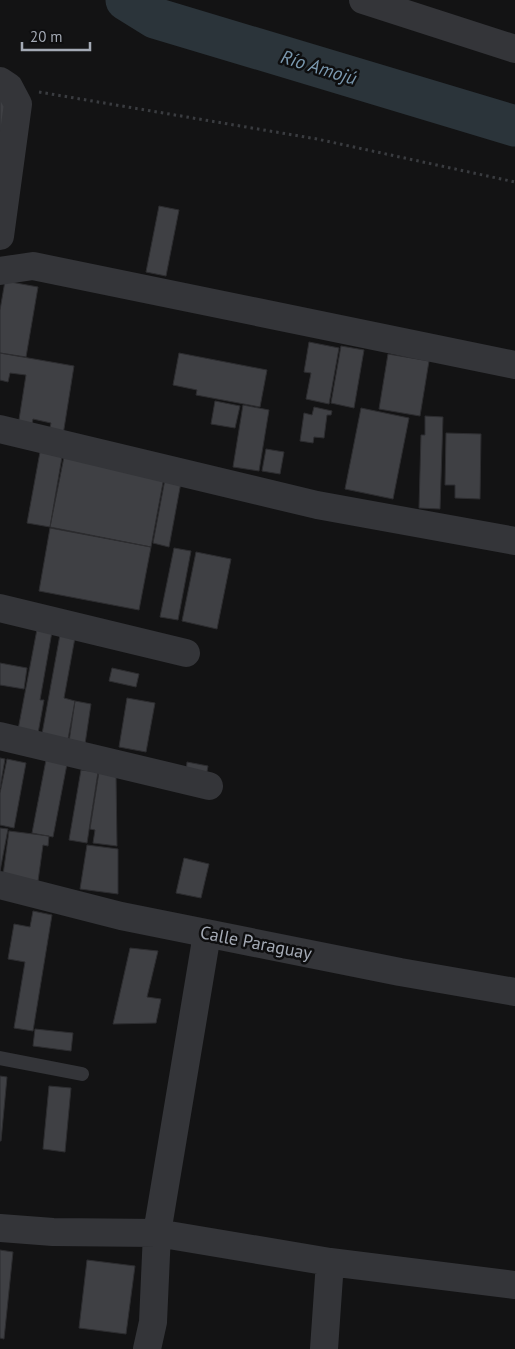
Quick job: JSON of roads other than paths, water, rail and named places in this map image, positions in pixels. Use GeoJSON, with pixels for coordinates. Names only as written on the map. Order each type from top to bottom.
{"type":"FeatureCollection","features":[{"type":"Feature","properties":{"kind":"street"},"geometry":{"type":"LineString","coordinates":[[378,2],[515,50]]}},
{"type":"Feature","properties":{"kind":"street"},"geometry":{"type":"LineString","coordinates":[[0,236],[18,104],[4,84]]}},
{"type":"Feature","properties":{"kind":"street"},"geometry":{"type":"LineString","coordinates":[[0,271],[33,266],[515,365]]}},
{"type":"Feature","properties":{"kind":"street"},"geometry":{"type":"LineString","coordinates":[[0,429],[317,505],[515,540]]}},
{"type":"Feature","properties":{"kind":"street"},"geometry":{"type":"LineString","coordinates":[[0,608],[186,653]]}},
{"type":"Feature","properties":{"kind":"street"},"geometry":{"type":"LineString","coordinates":[[0,736],[209,786]]}},
{"type":"Feature","properties":{"kind":"street","name":"Calle Paraguay"},"geometry":{"type":"LineString","coordinates":[[0,884],[121,916],[400,972],[515,992]]}},
{"type":"Feature","properties":{"kind":"street"},"geometry":{"type":"LineString","coordinates":[[147,1349],[153,1322],[157,1233],[207,934]]}},
{"type":"Feature","properties":{"kind":"street"},"geometry":{"type":"LineString","coordinates":[[0,1228],[52,1232],[157,1233],[330,1262],[515,1285]]}},
{"type":"Feature","properties":{"kind":"street"},"geometry":{"type":"LineString","coordinates":[[324,1349],[330,1262]]}},
{"type":"Feature","properties":{"kind":"lane"},"geometry":{"type":"LineString","coordinates":[[0,1058],[82,1074]]}},
{"type":"Feature","properties":{"kind":"waterway","name":"Río Amojú"},"geometry":{"type":"LineString","coordinates":[[126,0],[155,18],[515,126]]}}]}
